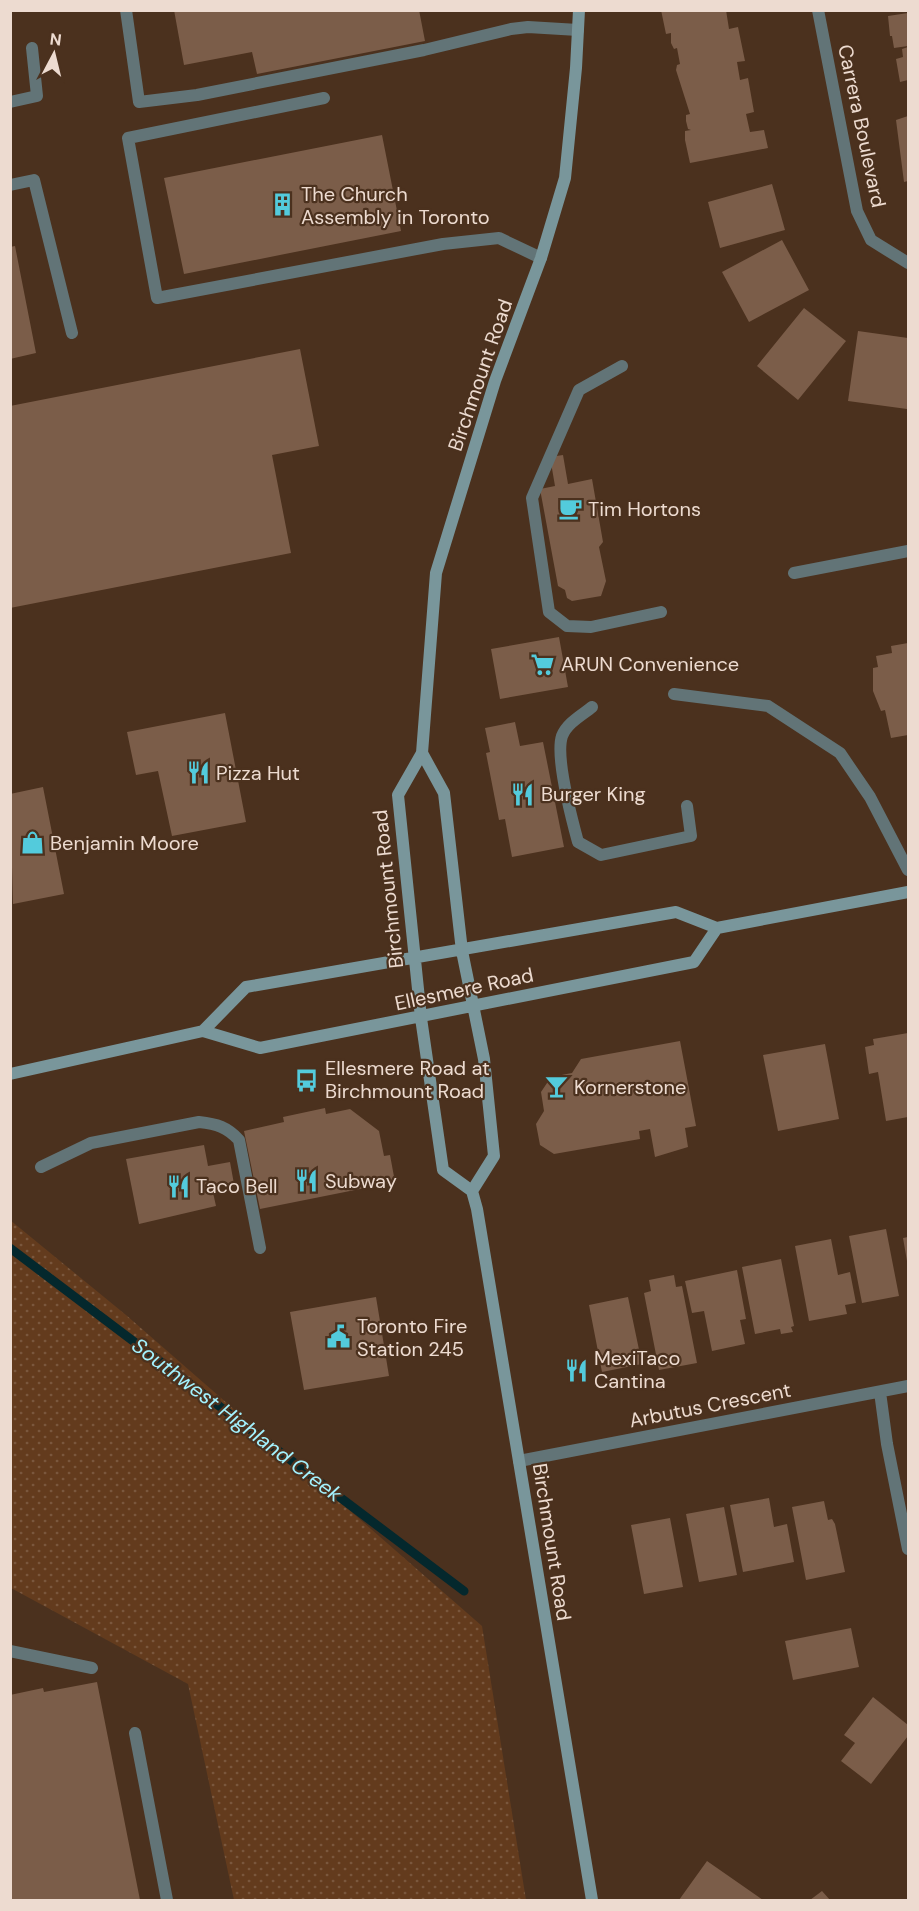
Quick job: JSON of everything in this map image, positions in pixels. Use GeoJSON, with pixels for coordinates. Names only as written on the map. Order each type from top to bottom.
{"type":"FeatureCollection","features":[{"type":"Feature","properties":{"kind":"main road","name":"Birchmount Road"},"geometry":{"type":"LineString","coordinates":[[579,10],[565,178],[541,258],[495,381],[436,573],[422,753],[398,795],[421,1018],[443,1170],[472,1191],[592,1900]]}},
{"type":"Feature","properties":{"kind":"main road"},"geometry":{"type":"LineString","coordinates":[[422,753],[444,793],[462,951],[484,1059],[494,1156],[472,1191]]}},
{"type":"Feature","properties":{"kind":"main road"},"geometry":{"type":"LineString","coordinates":[[717,928],[909,892]]}},
{"type":"Feature","properties":{"kind":"main road","name":"Ellesmere Road"},"geometry":{"type":"LineString","coordinates":[[10,1074],[203,1031],[260,1048],[421,1018],[694,962],[717,928],[676,912],[246,987],[203,1031]]}},
{"type":"Feature","properties":{"kind":"street"},"geometry":{"type":"LineString","coordinates":[[126,10],[139,102],[208,92],[424,50],[511,29],[528,27],[578,30]]}},
{"type":"Feature","properties":{"kind":"street","name":"Carrera Boulevard"},"geometry":{"type":"LineString","coordinates":[[818,10],[857,211],[872,240],[909,263]]}},
{"type":"Feature","properties":{"kind":"street"},"geometry":{"type":"LineString","coordinates":[[10,102],[37,96],[32,48]]}},
{"type":"Feature","properties":{"kind":"street"},"geometry":{"type":"LineString","coordinates":[[324,98],[128,138],[158,298],[443,244],[499,238],[541,258]]}},
{"type":"Feature","properties":{"kind":"street"},"geometry":{"type":"LineString","coordinates":[[10,185],[34,180],[72,333]]}},
{"type":"Feature","properties":{"kind":"street"},"geometry":{"type":"LineString","coordinates":[[622,366],[579,390],[532,498],[549,612],[567,626],[591,627],[661,612]]}},
{"type":"Feature","properties":{"kind":"street"},"geometry":{"type":"LineString","coordinates":[[794,573],[909,551]]}},
{"type":"Feature","properties":{"kind":"street"},"geometry":{"type":"LineString","coordinates":[[675,694],[768,706],[840,753],[870,797],[909,870]]}},
{"type":"Feature","properties":{"kind":"street"},"geometry":{"type":"LineString","coordinates":[[592,707],[568,726],[561,738],[564,791],[578,842],[602,855],[690,836],[687,806]]}},
{"type":"Feature","properties":{"kind":"street"},"geometry":{"type":"LineString","coordinates":[[41,1167],[91,1143],[199,1122],[217,1124],[230,1130],[239,1140],[260,1248]]}},
{"type":"Feature","properties":{"kind":"street","name":"Arbutus Crescent"},"geometry":{"type":"LineString","coordinates":[[519,1461],[909,1386]]}},
{"type":"Feature","properties":{"kind":"street"},"geometry":{"type":"LineString","coordinates":[[880,1392],[887,1444],[909,1549]]}},
{"type":"Feature","properties":{"kind":"street"},"geometry":{"type":"LineString","coordinates":[[10,1651],[92,1668]]}},
{"type":"Feature","properties":{"kind":"street"},"geometry":{"type":"LineString","coordinates":[[135,1733],[166,1900]]}},
{"type":"Feature","properties":{"kind":"shaded area"},"geometry":{"type":"Polygon","coordinates":[[[10,1220],[126,1315],[482,1626],[526,1900],[234,1900],[188,1684],[11,1588],[10,1220]]]}},
{"type":"Feature","properties":{"kind":"building"},"geometry":{"type":"Polygon","coordinates":[[[174,10],[419,10],[425,41],[257,74],[252,52],[184,65],[174,10]]]}},
{"type":"Feature","properties":{"kind":"building"},"geometry":{"type":"Polygon","coordinates":[[[661,10],[726,10],[729,29],[738,27],[745,61],[737,62],[740,80],[748,78],[754,112],[746,114],[750,132],[764,130],[768,148],[690,163],[685,131],[691,130],[688,129],[686,121],[686,115],[690,114],[676,70],[677,65],[680,64],[677,48],[674,49],[671,43],[671,33],[666,34],[661,10]]]}},
{"type":"Feature","properties":{"kind":"building"},"geometry":{"type":"Polygon","coordinates":[[[908,13],[908,46],[894,48],[888,16],[908,13]]]}},
{"type":"Feature","properties":{"kind":"building"},"geometry":{"type":"Polygon","coordinates":[[[908,47],[908,80],[900,82],[896,59],[903,57],[902,49],[908,47]]]}},
{"type":"Feature","properties":{"kind":"building"},"geometry":{"type":"Polygon","coordinates":[[[908,116],[908,181],[904,182],[896,120],[908,116]]]}},
{"type":"Feature","properties":{"kind":"building","name":"The Church Assembly in Toronto"},"geometry":{"type":"Polygon","coordinates":[[[382,135],[401,231],[184,274],[164,178],[382,135]]]}},
{"type":"Feature","properties":{"kind":"building"},"geometry":{"type":"Polygon","coordinates":[[[772,184],[785,230],[720,248],[708,202],[772,184]]]}},
{"type":"Feature","properties":{"kind":"building"},"geometry":{"type":"Polygon","coordinates":[[[782,240],[809,290],[749,322],[722,272],[782,240]]]}},
{"type":"Feature","properties":{"kind":"building"},"geometry":{"type":"Polygon","coordinates":[[[15,246],[36,353],[10,359],[10,247],[15,246]]]}},
{"type":"Feature","properties":{"kind":"building"},"geometry":{"type":"Polygon","coordinates":[[[804,308],[846,341],[798,400],[757,366],[804,308]]]}},
{"type":"Feature","properties":{"kind":"building"},"geometry":{"type":"Polygon","coordinates":[[[858,331],[908,338],[907,409],[848,401],[858,331]]]}},
{"type":"Feature","properties":{"kind":"building"},"geometry":{"type":"Polygon","coordinates":[[[300,349],[319,446],[272,455],[291,553],[10,608],[10,406],[300,349]]]}},
{"type":"Feature","properties":{"kind":"building","name":"Tim Hortons"},"geometry":{"type":"Polygon","coordinates":[[[563,455],[568,484],[592,479],[603,542],[599,547],[606,581],[601,596],[572,601],[567,598],[565,590],[558,586],[540,489],[555,486],[550,457],[563,455]]]}},
{"type":"Feature","properties":{"kind":"building"},"geometry":{"type":"Polygon","coordinates":[[[559,637],[568,687],[500,699],[491,649],[559,637]]]}},
{"type":"Feature","properties":{"kind":"building"},"geometry":{"type":"Polygon","coordinates":[[[908,643],[908,735],[891,738],[885,710],[881,711],[873,691],[873,668],[878,667],[876,656],[892,653],[891,646],[908,643]]]}},
{"type":"Feature","properties":{"kind":"building","name":"Pizza Hut"},"geometry":{"type":"Polygon","coordinates":[[[225,713],[246,822],[172,836],[158,771],[136,775],[127,732],[225,713]]]}},
{"type":"Feature","properties":{"kind":"building","name":"Burger King"},"geometry":{"type":"Polygon","coordinates":[[[515,722],[520,746],[543,742],[564,847],[512,857],[505,819],[499,820],[486,753],[490,752],[485,728],[515,722]]]}},
{"type":"Feature","properties":{"kind":"building","name":"Benjamin Moore"},"geometry":{"type":"Polygon","coordinates":[[[43,787],[64,894],[13,904],[10,794],[43,787]]]}},
{"type":"Feature","properties":{"kind":"building"},"geometry":{"type":"Polygon","coordinates":[[[908,1033],[908,1117],[886,1121],[878,1072],[869,1074],[865,1047],[874,1045],[873,1039],[908,1033]]]}},
{"type":"Feature","properties":{"kind":"building"},"geometry":{"type":"Polygon","coordinates":[[[680,1041],[696,1126],[685,1128],[688,1147],[655,1157],[650,1129],[639,1131],[640,1139],[554,1154],[540,1145],[536,1124],[544,1111],[541,1092],[551,1077],[572,1073],[581,1059],[680,1041]]]}},
{"type":"Feature","properties":{"kind":"building"},"geometry":{"type":"Polygon","coordinates":[[[825,1044],[839,1119],[778,1131],[763,1055],[825,1044]]]}},
{"type":"Feature","properties":{"kind":"building"},"geometry":{"type":"Polygon","coordinates":[[[325,1108],[326,1114],[350,1109],[379,1131],[384,1156],[390,1155],[395,1182],[260,1209],[244,1131],[284,1122],[283,1117],[325,1108]]]}},
{"type":"Feature","properties":{"kind":"building","name":"Taco Bell"},"geometry":{"type":"Polygon","coordinates":[[[204,1145],[208,1166],[230,1162],[234,1184],[212,1188],[216,1206],[139,1224],[126,1159],[204,1145]]]}},
{"type":"Feature","properties":{"kind":"building"},"geometry":{"type":"Polygon","coordinates":[[[886,1229],[899,1296],[862,1303],[849,1236],[886,1229]]]}},
{"type":"Feature","properties":{"kind":"building"},"geometry":{"type":"Polygon","coordinates":[[[908,1237],[908,1261],[907,1261],[903,1238],[908,1237]]]}},
{"type":"Feature","properties":{"kind":"building"},"geometry":{"type":"Polygon","coordinates":[[[831,1239],[838,1275],[850,1272],[856,1303],[845,1305],[847,1314],[809,1321],[795,1246],[831,1239]]]}},
{"type":"Feature","properties":{"kind":"building"},"geometry":{"type":"Polygon","coordinates":[[[781,1259],[794,1326],[791,1327],[793,1332],[781,1334],[780,1329],[755,1334],[742,1267],[781,1259]]]}},
{"type":"Feature","properties":{"kind":"building"},"geometry":{"type":"Polygon","coordinates":[[[737,1270],[746,1319],[740,1320],[745,1344],[712,1351],[704,1311],[692,1313],[685,1281],[737,1270]]]}},
{"type":"Feature","properties":{"kind":"building"},"geometry":{"type":"Polygon","coordinates":[[[674,1275],[676,1287],[682,1286],[697,1363],[659,1370],[644,1293],[651,1291],[649,1280],[674,1275]]]}},
{"type":"Feature","properties":{"kind":"building","name":"Toronto Fire Station 245"},"geometry":{"type":"Polygon","coordinates":[[[376,1297],[389,1376],[304,1390],[290,1312],[376,1297]]]}},
{"type":"Feature","properties":{"kind":"building"},"geometry":{"type":"Polygon","coordinates":[[[628,1297],[642,1364],[602,1372],[589,1305],[628,1297]]]}},
{"type":"Feature","properties":{"kind":"building"},"geometry":{"type":"Polygon","coordinates":[[[769,1498],[774,1527],[787,1524],[794,1562],[743,1572],[730,1505],[769,1498]]]}},
{"type":"Feature","properties":{"kind":"building"},"geometry":{"type":"Polygon","coordinates":[[[824,1501],[828,1520],[832,1519],[835,1524],[845,1572],[806,1580],[792,1507],[824,1501]]]}},
{"type":"Feature","properties":{"kind":"building"},"geometry":{"type":"Polygon","coordinates":[[[724,1507],[737,1575],[699,1582],[686,1514],[724,1507]]]}},
{"type":"Feature","properties":{"kind":"building"},"geometry":{"type":"Polygon","coordinates":[[[670,1518],[683,1587],[644,1594],[631,1525],[670,1518]]]}},
{"type":"Feature","properties":{"kind":"building"},"geometry":{"type":"Polygon","coordinates":[[[851,1628],[859,1667],[793,1680],[785,1641],[851,1628]]]}},
{"type":"Feature","properties":{"kind":"building"},"geometry":{"type":"Polygon","coordinates":[[[97,1682],[140,1900],[10,1900],[10,1695],[43,1688],[44,1692],[97,1682]]]}},
{"type":"Feature","properties":{"kind":"building"},"geometry":{"type":"Polygon","coordinates":[[[873,1697],[908,1725],[908,1736],[871,1784],[841,1761],[855,1743],[844,1735],[873,1697]]]}},
{"type":"Feature","properties":{"kind":"building"},"geometry":{"type":"Polygon","coordinates":[[[707,1861],[763,1900],[679,1900],[707,1861]]]}},
{"type":"Feature","properties":{"kind":"building"},"geometry":{"type":"Polygon","coordinates":[[[822,1891],[830,1900],[810,1900],[822,1891]]]}},
{"type":"Feature","properties":{"kind":"waterway","name":"Southwest Highland Creek"},"geometry":{"type":"LineString","coordinates":[[10,1248],[464,1591]]}},
{"type":"Feature","properties":{"kind":"place","name":"The Church Assembly in Toronto"},"geometry":{"type":"Point","coordinates":[283,205]}},
{"type":"Feature","properties":{"kind":"place","name":"Tim Hortons"},"geometry":{"type":"Point","coordinates":[570,509]}},
{"type":"Feature","properties":{"kind":"place","name":"ARUN Convenience"},"geometry":{"type":"Point","coordinates":[543,664]}},
{"type":"Feature","properties":{"kind":"place","name":"Pizza Hut"},"geometry":{"type":"Point","coordinates":[198,773]}},
{"type":"Feature","properties":{"kind":"place","name":"Burger King"},"geometry":{"type":"Point","coordinates":[523,794]}},
{"type":"Feature","properties":{"kind":"place","name":"Benjamin Moore"},"geometry":{"type":"Point","coordinates":[32,843]}},
{"type":"Feature","properties":{"kind":"place","name":"Ellesmere Road at Birchmount Road"},"geometry":{"type":"Point","coordinates":[307,1080]}},
{"type":"Feature","properties":{"kind":"place","name":"Kornerstone"},"geometry":{"type":"Point","coordinates":[556,1087]}},
{"type":"Feature","properties":{"kind":"place","name":"Subway"},"geometry":{"type":"Point","coordinates":[307,1181]}},
{"type":"Feature","properties":{"kind":"place","name":"Taco Bell"},"geometry":{"type":"Point","coordinates":[178,1186]}},
{"type":"Feature","properties":{"kind":"place","name":"Toronto Fire Station 245"},"geometry":{"type":"Point","coordinates":[339,1337]}},
{"type":"Feature","properties":{"kind":"place","name":"MexiTaco Cantina"},"geometry":{"type":"Point","coordinates":[576,1370]}}]}
